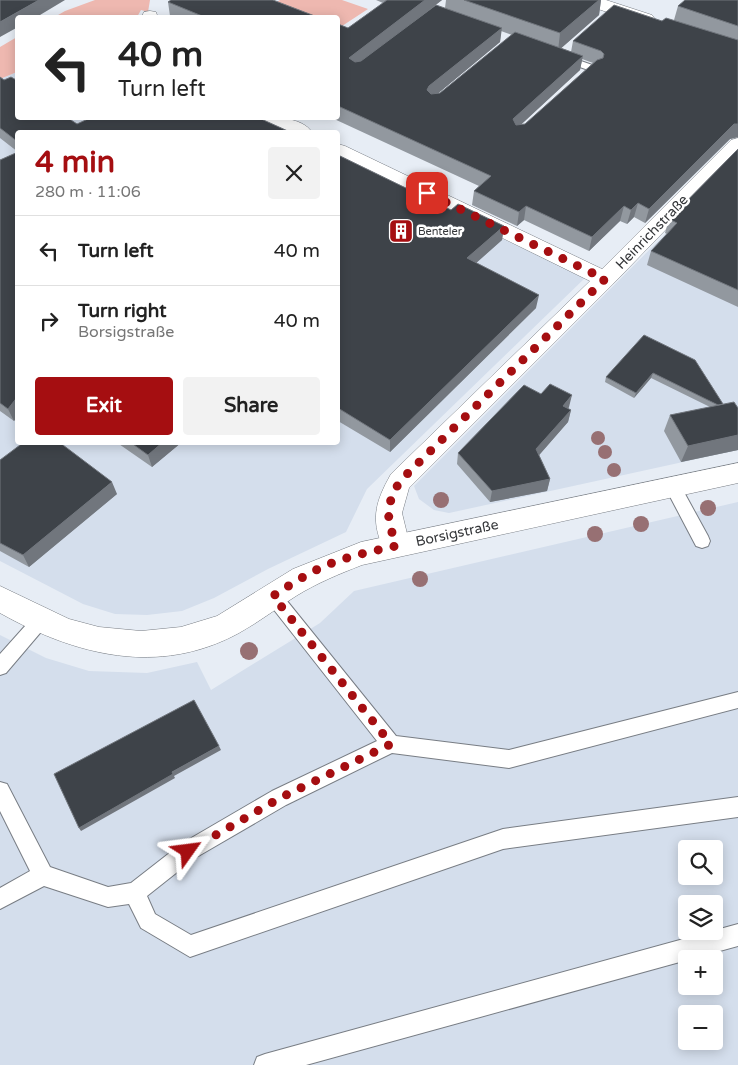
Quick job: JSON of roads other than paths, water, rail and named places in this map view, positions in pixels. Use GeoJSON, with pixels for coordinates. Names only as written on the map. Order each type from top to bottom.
{"type":"FeatureCollection","features":[{"type":"Feature","properties":{"kind":"street"},"geometry":{"type":"LineString","coordinates":[[589,0],[611,12],[659,23]]}},
{"type":"Feature","properties":{"kind":"street"},"geometry":{"type":"LineString","coordinates":[[275,120],[298,130]]}},
{"type":"Feature","properties":{"kind":"street","name":"Heinrichstraße"},"geometry":{"type":"LineString","coordinates":[[396,546],[389,523],[389,501],[400,481],[605,279],[738,144]]}},
{"type":"Feature","properties":{"kind":"street"},"geometry":{"type":"LineString","coordinates":[[340,151],[605,279]]}},
{"type":"Feature","properties":{"kind":"street","name":"Borsigstraße"},"geometry":{"type":"LineString","coordinates":[[0,598],[40,621],[64,631],[104,643],[142,646],[184,640],[226,626],[294,582],[328,565],[361,554],[738,473]]}},
{"type":"Feature","properties":{"kind":"lane"},"geometry":{"type":"LineString","coordinates":[[559,54],[590,70]]}},
{"type":"Feature","properties":{"kind":"lane"},"geometry":{"type":"LineString","coordinates":[[673,487],[702,542]]}},
{"type":"Feature","properties":{"kind":"lane"},"geometry":{"type":"LineString","coordinates":[[273,596],[391,744]]}},
{"type":"Feature","properties":{"kind":"lane"},"geometry":{"type":"LineString","coordinates":[[0,667],[40,621]]}},
{"type":"Feature","properties":{"kind":"lane"},"geometry":{"type":"LineString","coordinates":[[0,791],[43,875],[108,897],[135,893],[188,851],[280,798],[391,744],[509,759],[738,700]]}},
{"type":"Feature","properties":{"kind":"lane"},"geometry":{"type":"LineString","coordinates":[[135,893],[148,921],[190,946],[503,839],[738,807]]}},
{"type":"Feature","properties":{"kind":"lane"},"geometry":{"type":"LineString","coordinates":[[0,899],[43,875]]}},
{"type":"Feature","properties":{"kind":"lane"},"geometry":{"type":"LineString","coordinates":[[265,1065],[738,935]]}},
{"type":"Feature","properties":{"kind":"place","name":"Benteler"},"geometry":{"type":"Point","coordinates":[401,231]}}]}
